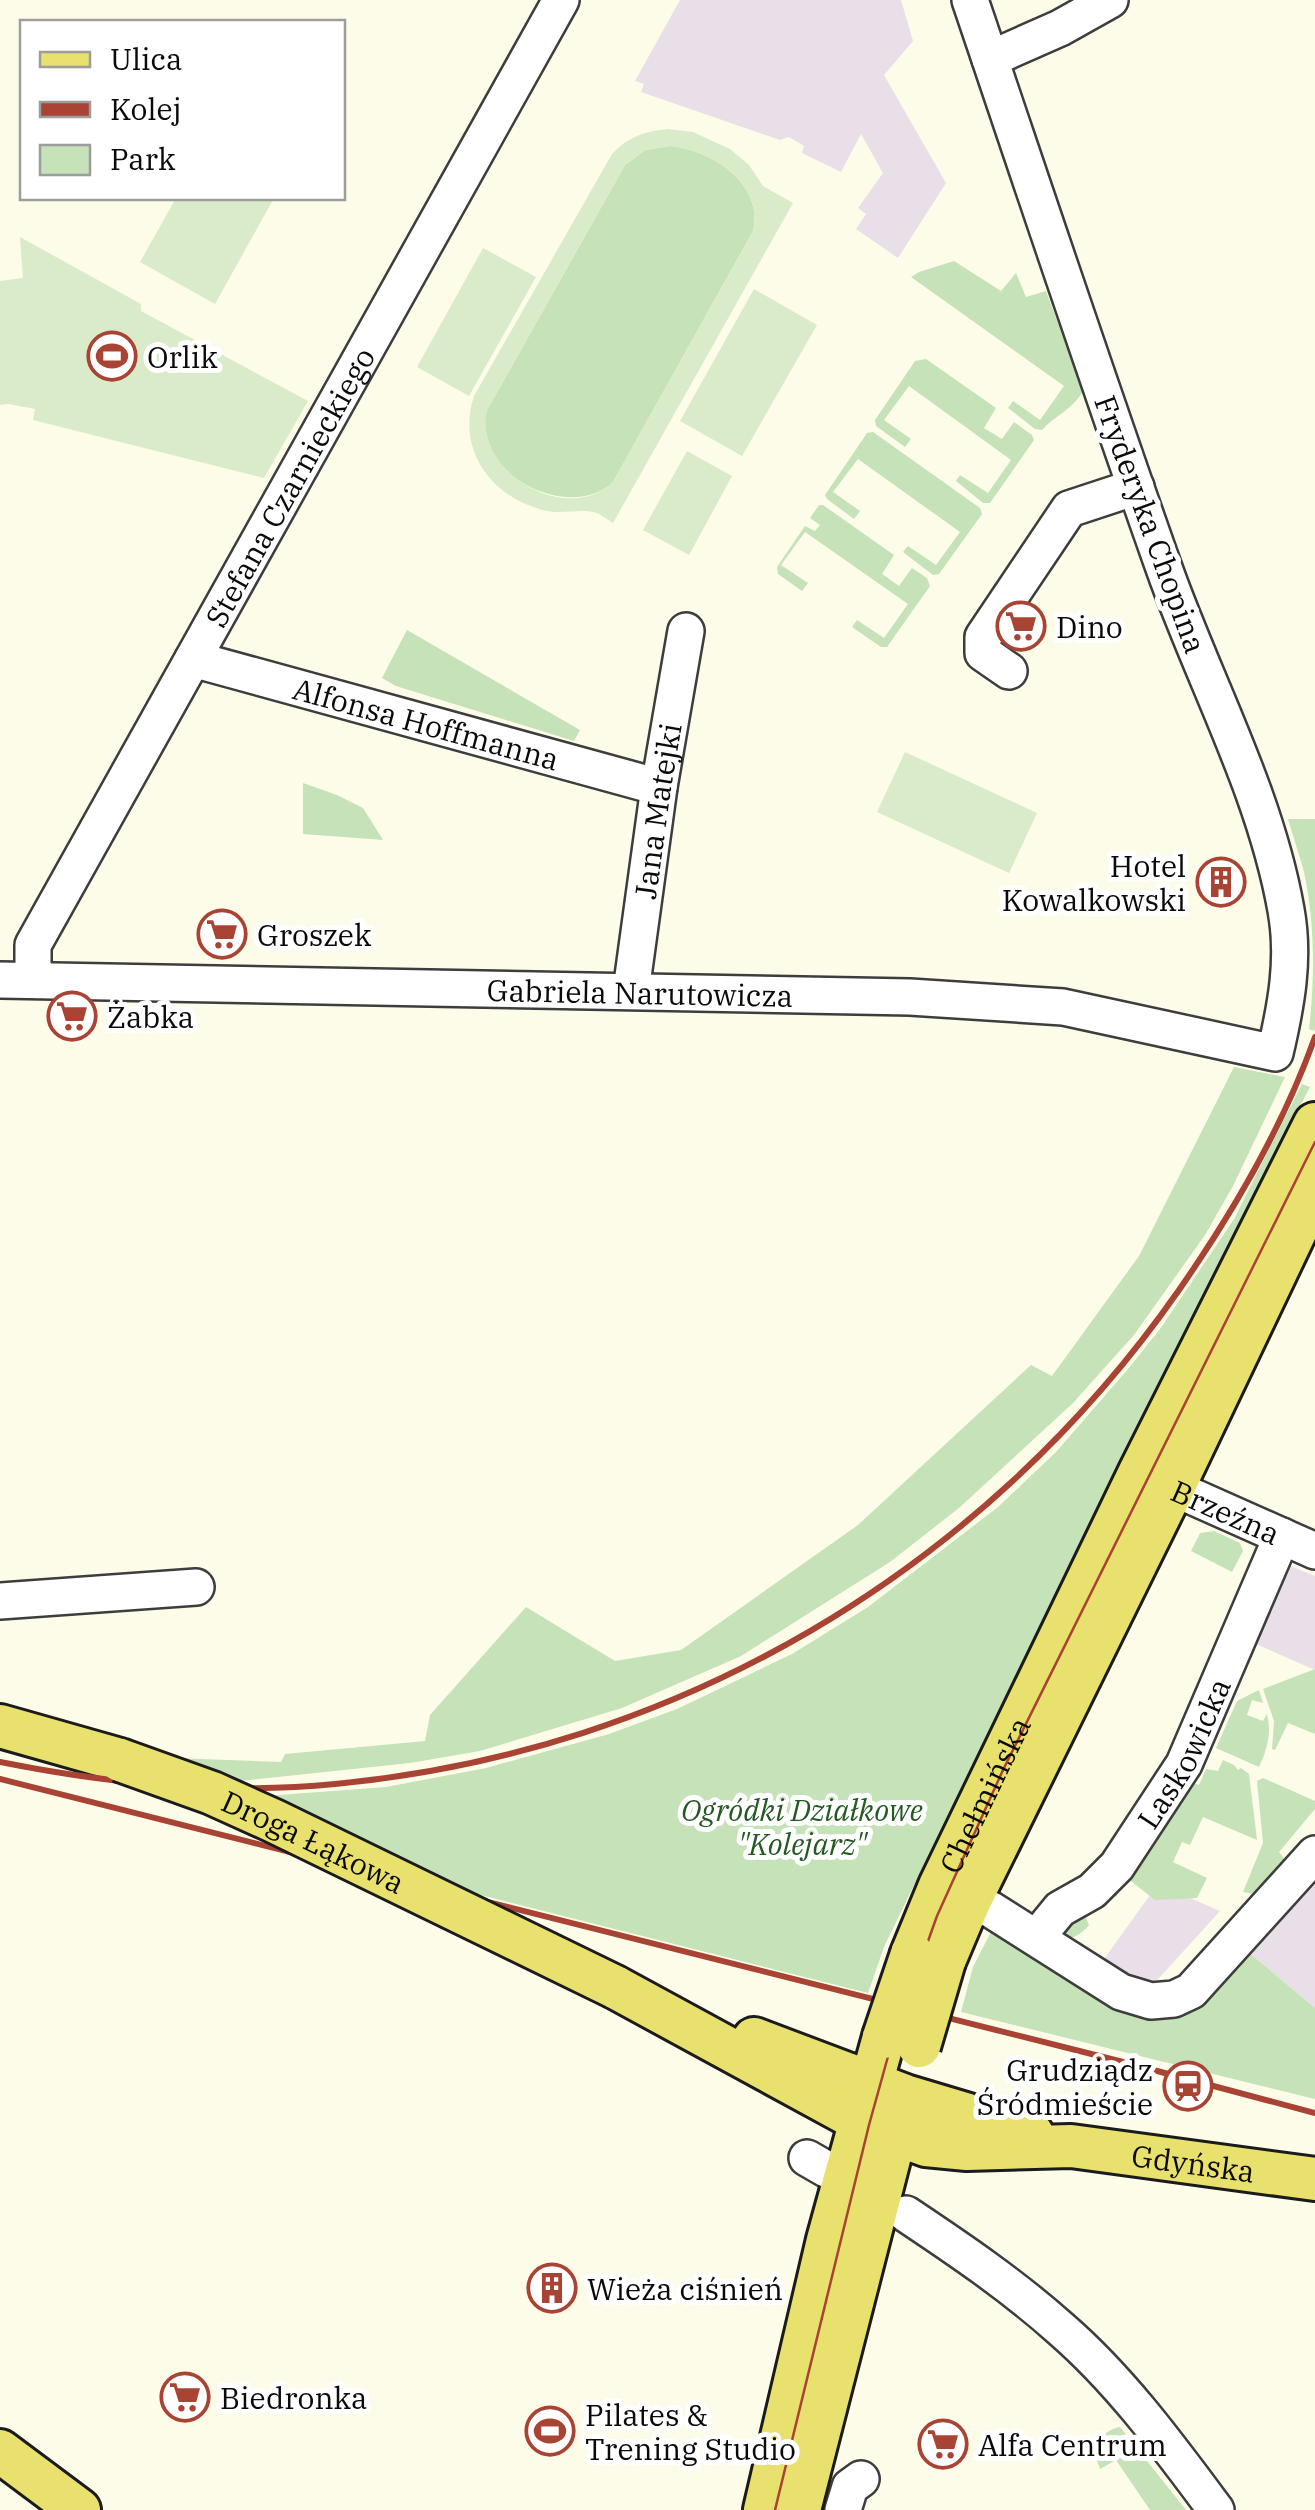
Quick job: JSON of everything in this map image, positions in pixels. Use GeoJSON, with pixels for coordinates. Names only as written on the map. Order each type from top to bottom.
{"type":"FeatureCollection","features":[{"type":"Feature","properties":{"kind":"main road","name":"Chełmińska"},"geometry":{"type":"LineString","coordinates":[[928,1958],[968,1904],[1315,1124]]}},
{"type":"Feature","properties":{"kind":"main road","name":"Chełmińska"},"geometry":{"type":"LineString","coordinates":[[765,2510],[828,2240],[883,2109],[928,1958],[940,1886],[1315,1190]]}},
{"type":"Feature","properties":{"kind":"main road","name":"Droga Łąkowa"},"geometry":{"type":"LineString","coordinates":[[0,1726],[120,1760],[212,1793],[615,1987],[883,2109]]}},
{"type":"Feature","properties":{"kind":"main road","name":"Chełmińska"},"geometry":{"type":"LineString","coordinates":[[883,2109],[892,2205]]}},
{"type":"Feature","properties":{"kind":"main road","name":"Gdyńska"},"geometry":{"type":"LineString","coordinates":[[883,2109],[926,2144],[967,2149],[1070,2146]]}},
{"type":"Feature","properties":{"kind":"main road","name":"Gdyńska"},"geometry":{"type":"LineString","coordinates":[[883,2109],[1070,2146],[1315,2180]]}},
{"type":"Feature","properties":{"kind":"main road","name":"Chełmińska"},"geometry":{"type":"LineString","coordinates":[[799,2510],[900,2169],[913,2160],[967,2149]]}},
{"type":"Feature","properties":{"kind":"main road"},"geometry":{"type":"LineString","coordinates":[[0,2450],[72,2504]]}},
{"type":"Feature","properties":{"kind":"main road"},"geometry":{"type":"LineString","coordinates":[[0,2461],[72,2504]]}},
{"type":"Feature","properties":{"kind":"street","name":"Stefana Czarnieckiego"},"geometry":{"type":"LineString","coordinates":[[16,980],[561,0]]}},
{"type":"Feature","properties":{"kind":"street","name":"Fryderyka Chopina"},"geometry":{"type":"LineString","coordinates":[[970,0],[1165,572],[1252,790],[1276,867],[1286,911],[1290,970],[1275,1053]]}},
{"type":"Feature","properties":{"kind":"street"},"geometry":{"type":"LineString","coordinates":[[990,59],[1060,28],[1110,0]]}},
{"type":"Feature","properties":{"kind":"street"},"geometry":{"type":"LineString","coordinates":[[1009,670],[983,653],[983,637],[1070,509],[1136,487]]}},
{"type":"Feature","properties":{"kind":"street","name":"Jana Matejki"},"geometry":{"type":"LineString","coordinates":[[632,991],[659,787],[686,632]]}},
{"type":"Feature","properties":{"kind":"street","name":"Alfonsa Hoffmanna"},"geometry":{"type":"LineString","coordinates":[[193,659],[659,787]]}},
{"type":"Feature","properties":{"kind":"street","name":"Gabriela Narutowicza"},"geometry":{"type":"LineString","coordinates":[[16,980],[910,998],[1063,1008],[1275,1053]]}},
{"type":"Feature","properties":{"kind":"street","name":"Brzeźna"},"geometry":{"type":"LineString","coordinates":[[1157,1480],[1315,1550]]}},
{"type":"Feature","properties":{"kind":"street","name":"Laskowicka"},"geometry":{"type":"LineString","coordinates":[[1037,1937],[1060,1908],[1092,1891],[1117,1866],[1184,1764],[1282,1536]]}},
{"type":"Feature","properties":{"kind":"street"},"geometry":{"type":"LineString","coordinates":[[0,1600],[196,1587]]}},
{"type":"Feature","properties":{"kind":"street"},"geometry":{"type":"LineString","coordinates":[[968,1904],[990,1909],[1121,1992],[1151,2001],[1174,1999],[1192,1991],[1315,1854]]}},
{"type":"Feature","properties":{"kind":"street"},"geometry":{"type":"LineString","coordinates":[[892,2205],[968,2255],[1063,2330],[1148,2421],[1216,2510]]}},
{"type":"Feature","properties":{"kind":"street"},"geometry":{"type":"LineString","coordinates":[[844,2510],[850,2487],[861,2479]]}},
{"type":"Feature","properties":{"kind":"shaded area"},"geometry":{"type":"Polygon","coordinates":[[[680,0],[901,0],[913,41],[884,75],[946,183],[898,258],[856,229],[866,214],[858,208],[883,173],[861,134],[841,172],[802,153],[804,146],[789,137],[780,140],[641,92],[644,84],[635,81],[680,0]]]}},
{"type":"Feature","properties":{"kind":"shaded area"},"geometry":{"type":"Polygon","coordinates":[[[1266,1556],[1315,1576],[1315,1670],[1231,1633],[1266,1556]]]}},
{"type":"Feature","properties":{"kind":"shaded area"},"geometry":{"type":"Polygon","coordinates":[[[1315,1875],[1315,2008],[1246,1950],[1315,1875]]]}},
{"type":"Feature","properties":{"kind":"shaded area"},"geometry":{"type":"Polygon","coordinates":[[[1158,1884],[1220,1911],[1150,1988],[1104,1959],[1158,1884]]]}},
{"type":"Feature","properties":{"kind":"green space"},"geometry":{"type":"Polygon","coordinates":[[[668,129],[693,132],[730,149],[749,165],[763,186],[793,203],[613,523],[593,512],[553,512],[527,505],[495,484],[475,453],[470,435],[474,396],[612,154],[644,133],[668,129]],[[670,146],[645,150],[625,165],[487,410],[487,432],[494,453],[528,486],[549,495],[572,498],[594,494],[613,482],[753,231],[755,214],[743,184],[717,162],[670,146]]]}},
{"type":"Feature","properties":{"kind":"green space"},"geometry":{"type":"Polygon","coordinates":[[[670,146],[702,154],[743,184],[755,214],[753,231],[613,482],[596,493],[576,497],[534,488],[499,463],[488,445],[484,426],[487,410],[625,165],[645,150],[670,146]]]}},
{"type":"Feature","properties":{"kind":"green space"},"geometry":{"type":"Polygon","coordinates":[[[175,200],[273,200],[215,304],[140,262],[175,200]]]}},
{"type":"Feature","properties":{"kind":"green space","name":"Orlik"},"geometry":{"type":"Polygon","coordinates":[[[20,237],[141,304],[141,311],[308,401],[264,478],[33,420],[35,409],[0,405],[0,281],[23,278],[20,237]]]}},
{"type":"Feature","properties":{"kind":"green space"},"geometry":{"type":"Polygon","coordinates":[[[483,248],[536,277],[469,396],[417,367],[483,248]]]}},
{"type":"Feature","properties":{"kind":"green space"},"geometry":{"type":"Polygon","coordinates":[[[954,261],[1001,291],[1016,273],[1026,297],[1046,291],[1083,391],[1042,430],[1008,408],[1013,401],[1040,420],[1064,386],[911,277],[954,261]]]}},
{"type":"Feature","properties":{"kind":"green space"},"geometry":{"type":"Polygon","coordinates":[[[754,289],[817,325],[742,456],[680,421],[754,289]]]}},
{"type":"Feature","properties":{"kind":"green space"},"geometry":{"type":"Polygon","coordinates":[[[926,359],[996,408],[984,428],[1002,439],[1014,422],[1032,435],[1034,440],[990,503],[983,503],[956,481],[960,475],[988,493],[1011,460],[909,386],[884,420],[911,439],[905,447],[876,426],[875,420],[915,361],[926,359]]]}},
{"type":"Feature","properties":{"kind":"green space"},"geometry":{"type":"Polygon","coordinates":[[[873,432],[980,508],[982,514],[939,574],[933,575],[903,552],[908,546],[936,565],[960,532],[858,459],[833,492],[860,511],[854,519],[825,495],[867,433],[873,432]]]}},
{"type":"Feature","properties":{"kind":"green space"},"geometry":{"type":"Polygon","coordinates":[[[687,451],[732,476],[689,555],[643,530],[687,451]]]}},
{"type":"Feature","properties":{"kind":"green space"},"geometry":{"type":"Polygon","coordinates":[[[819,505],[894,555],[882,574],[899,586],[912,568],[927,578],[930,586],[887,647],[852,627],[857,620],[884,638],[908,604],[805,532],[781,565],[808,583],[802,591],[778,574],[777,567],[805,526],[815,531],[820,525],[810,518],[819,505]]]}},
{"type":"Feature","properties":{"kind":"green space"},"geometry":{"type":"Polygon","coordinates":[[[407,630],[580,730],[574,741],[396,686],[382,678],[407,630]]]}},
{"type":"Feature","properties":{"kind":"green space"},"geometry":{"type":"Polygon","coordinates":[[[905,752],[1037,813],[1009,873],[877,812],[905,752]]]}},
{"type":"Feature","properties":{"kind":"green space"},"geometry":{"type":"Polygon","coordinates":[[[303,783],[363,808],[383,840],[303,834],[303,783]]]}},
{"type":"Feature","properties":{"kind":"green space"},"geometry":{"type":"Polygon","coordinates":[[[1288,819],[1315,819],[1314,1031],[1309,1029],[1313,970],[1310,911],[1304,872],[1288,819]]]}},
{"type":"Feature","properties":{"kind":"green space"},"geometry":{"type":"Polygon","coordinates":[[[1234,1067],[1285,1077],[1205,1235],[1134,1335],[1073,1403],[959,1508],[890,1562],[741,1656],[622,1708],[480,1751],[410,1763],[231,1782],[173,1758],[281,1762],[285,1754],[425,1741],[430,1715],[526,1607],[615,1661],[681,1650],[858,1525],[1031,1365],[1052,1376],[1139,1256],[1234,1067]]]}},
{"type":"Feature","properties":{"kind":"green space","name":"Ogródki Działkowe \"Kolejarz\""},"geometry":{"type":"Polygon","coordinates":[[[1302,1084],[1310,1087],[1138,1423],[884,1947],[868,1993],[465,1891],[265,1796],[386,1787],[486,1768],[609,1734],[677,1709],[792,1654],[868,1607],[998,1507],[1056,1452],[1128,1369],[1160,1329],[1234,1219],[1302,1084]]]}},
{"type":"Feature","properties":{"kind":"green space"},"geometry":{"type":"Polygon","coordinates":[[[1214,1531],[1240,1543],[1243,1551],[1232,1572],[1191,1551],[1200,1533],[1214,1531]]]}},
{"type":"Feature","properties":{"kind":"green space"},"geometry":{"type":"Polygon","coordinates":[[[1315,1669],[1315,1734],[1288,1723],[1275,1750],[1272,1749],[1274,1721],[1263,1689],[1315,1669]]]}},
{"type":"Feature","properties":{"kind":"green space"},"geometry":{"type":"Polygon","coordinates":[[[1259,1690],[1263,1703],[1252,1700],[1247,1715],[1263,1721],[1267,1714],[1268,1741],[1259,1767],[1216,1748],[1237,1701],[1259,1690]]]}},
{"type":"Feature","properties":{"kind":"green space"},"geometry":{"type":"Polygon","coordinates":[[[1223,1760],[1249,1774],[1257,1840],[1203,1817],[1190,1845],[1182,1842],[1173,1862],[1207,1878],[1197,1898],[1155,1900],[1127,1878],[1116,1897],[1109,1891],[1083,1911],[1089,1925],[1082,1932],[1057,1940],[1188,1781],[1199,1785],[1206,1769],[1218,1771],[1223,1760]]]}},
{"type":"Feature","properties":{"kind":"green space"},"geometry":{"type":"Polygon","coordinates":[[[1263,1778],[1315,1801],[1315,1809],[1279,1852],[1288,1863],[1255,1894],[1243,1892],[1263,1843],[1257,1781],[1263,1778]]]}},
{"type":"Feature","properties":{"kind":"green space"},"geometry":{"type":"Polygon","coordinates":[[[993,1928],[1132,2016],[1157,2020],[1182,2014],[1246,1950],[1315,2008],[1315,2099],[961,2012],[973,1967],[993,1928]]]}},
{"type":"Feature","properties":{"kind":"green space"},"geometry":{"type":"Polygon","coordinates":[[[1120,2427],[1186,2510],[1150,2510],[1116,2460],[1100,2469],[1093,2449],[1104,2435],[1120,2427]]]}},
{"type":"Feature","properties":{"kind":"tram line"},"geometry":{"type":"LineString","coordinates":[[775,2510],[869,2125],[892,2042],[937,1916],[1003,1770],[1315,1142]]}},
{"type":"Feature","properties":{"kind":"railway"},"geometry":{"type":"LineString","coordinates":[[0,1762],[124,1782],[209,1788],[335,1784],[461,1765],[583,1733],[700,1688],[811,1630],[916,1561],[1012,1481],[1100,1391],[1179,1290],[1238,1199],[1288,1103],[1315,1037]]}},
{"type":"Feature","properties":{"kind":"railway"},"geometry":{"type":"LineString","coordinates":[[0,1779],[1315,2113]]}},
{"type":"Feature","properties":{"kind":"place","name":"Orlik"},"geometry":{"type":"Point","coordinates":[112,356]}},
{"type":"Feature","properties":{"kind":"place","name":"Dino"},"geometry":{"type":"Point","coordinates":[1021,626]}},
{"type":"Feature","properties":{"kind":"place","name":"Hotel Kowalkowski"},"geometry":{"type":"Point","coordinates":[1221,882]}},
{"type":"Feature","properties":{"kind":"place","name":"Groszek"},"geometry":{"type":"Point","coordinates":[222,934]}},
{"type":"Feature","properties":{"kind":"place","name":"Żabka"},"geometry":{"type":"Point","coordinates":[72,1016]}},
{"type":"Feature","properties":{"kind":"place","name":"Grudziądz Śródmieście"},"geometry":{"type":"Point","coordinates":[1188,2086]}},
{"type":"Feature","properties":{"kind":"place","name":"Wieża ciśnień"},"geometry":{"type":"Point","coordinates":[552,2288]}},
{"type":"Feature","properties":{"kind":"place","name":"Biedronka"},"geometry":{"type":"Point","coordinates":[185,2397]}},
{"type":"Feature","properties":{"kind":"place","name":"Pilates & Trening Studio"},"geometry":{"type":"Point","coordinates":[550,2431]}},
{"type":"Feature","properties":{"kind":"place","name":"Alfa Centrum"},"geometry":{"type":"Point","coordinates":[943,2444]}}]}
